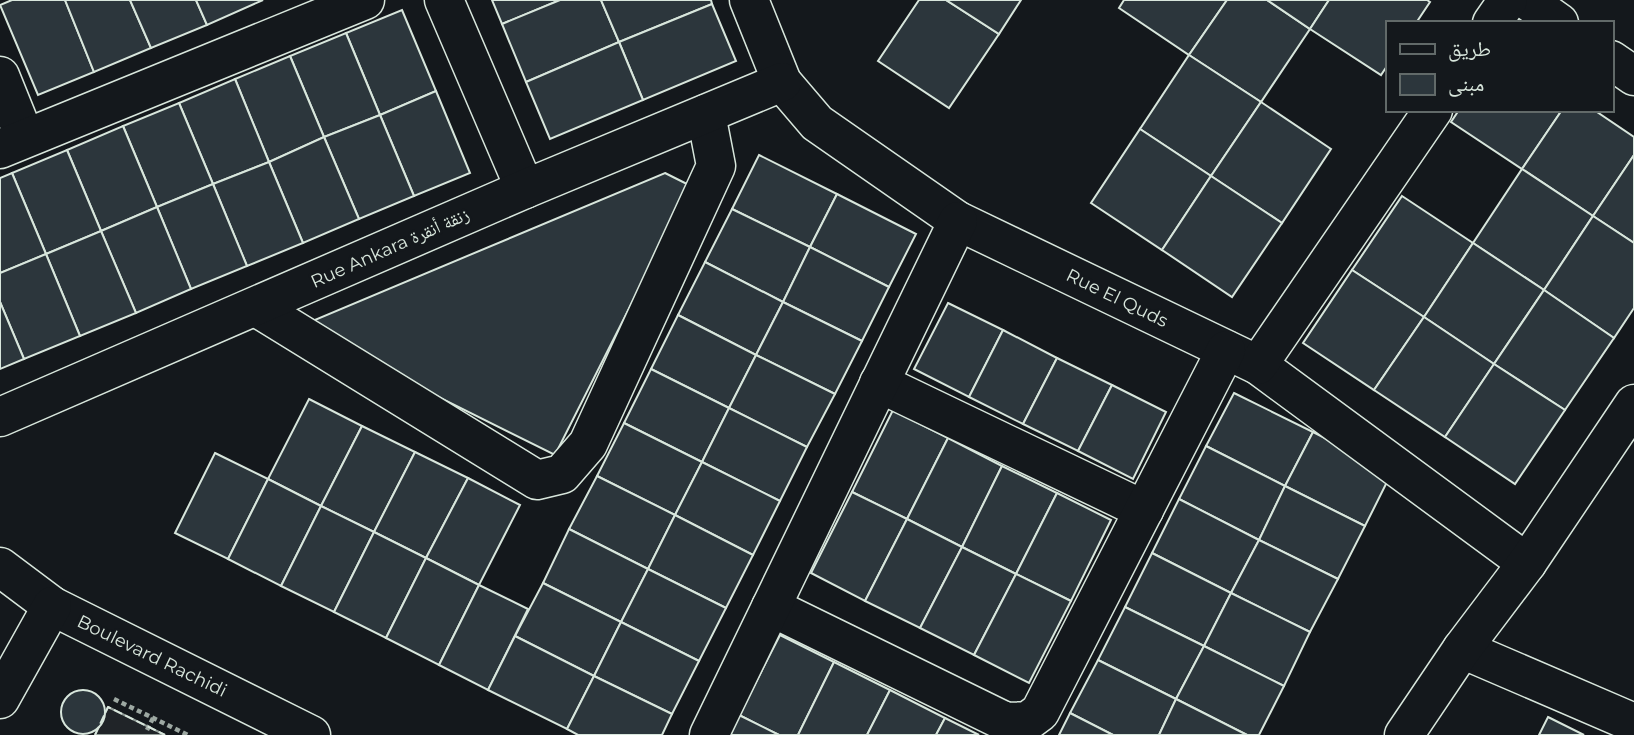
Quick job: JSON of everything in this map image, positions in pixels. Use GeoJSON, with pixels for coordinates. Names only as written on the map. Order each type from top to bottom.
{"type":"FeatureCollection","features":[{"type":"Feature","properties":{"kind":"street"},"geometry":{"type":"LineString","coordinates":[[0,76],[12,144],[365,0]]}},
{"type":"Feature","properties":{"kind":"street"},"geometry":{"type":"LineString","coordinates":[[444,0],[526,189]]}},
{"type":"Feature","properties":{"kind":"street","name":"Rue El Quds"},"geometry":{"type":"LineString","coordinates":[[749,0],[782,82],[817,123],[958,221],[1242,358],[1527,563]]}},
{"type":"Feature","properties":{"kind":"street"},"geometry":{"type":"LineString","coordinates":[[1493,21],[1508,0]]}},
{"type":"Feature","properties":{"kind":"street"},"geometry":{"type":"LineString","coordinates":[[1527,0],[1556,21]]}},
{"type":"Feature","properties":{"kind":"street"},"geometry":{"type":"LineString","coordinates":[[1613,61],[1634,76]]}},
{"type":"Feature","properties":{"kind":"street","name":"Rue Ankara زنقة أنقرة"},"geometry":{"type":"LineString","coordinates":[[0,417],[526,189],[782,82]]}},
{"type":"Feature","properties":{"kind":"street"},"geometry":{"type":"LineString","coordinates":[[771,607],[1006,722],[1028,721],[1040,712],[1144,510],[1242,358],[1431,112]]}},
{"type":"Feature","properties":{"kind":"street"},"geometry":{"type":"LineString","coordinates":[[256,307],[537,480],[562,474],[588,444],[716,166],[706,114]]}},
{"type":"Feature","properties":{"kind":"street"},"geometry":{"type":"LineString","coordinates":[[709,735],[958,221]]}},
{"type":"Feature","properties":{"kind":"street"},"geometry":{"type":"LineString","coordinates":[[879,383],[1144,510]]}},
{"type":"Feature","properties":{"kind":"street"},"geometry":{"type":"LineString","coordinates":[[1404,735],[1462,649],[1527,563],[1634,404]]}},
{"type":"Feature","properties":{"kind":"street","name":"Boulevard Rachidi"},"geometry":{"type":"LineString","coordinates":[[0,567],[52,606],[311,735]]}},
{"type":"Feature","properties":{"kind":"street"},"geometry":{"type":"LineString","coordinates":[[0,699],[52,606]]}},
{"type":"Feature","properties":{"kind":"street"},"geometry":{"type":"LineString","coordinates":[[1462,649],[1634,723]]}},
{"type":"Feature","properties":{"kind":"path"},"geometry":{"type":"LineString","coordinates":[[114,699],[188,735]]}},
{"type":"Feature","properties":{"kind":"path"},"geometry":{"type":"LineString","coordinates":[[147,730],[153,718]]}},
{"type":"Feature","properties":{"kind":"shaded area"},"geometry":{"type":"Polygon","coordinates":[[[108,707],[165,735],[95,735],[108,707]]]}},
{"type":"Feature","properties":{"kind":"building"},"geometry":{"type":"Polygon","coordinates":[[[12,0],[65,0],[94,72],[38,95],[0,5],[12,0]]]}},
{"type":"Feature","properties":{"kind":"building"},"geometry":{"type":"Polygon","coordinates":[[[65,0],[130,0],[151,48],[94,72],[65,0]]]}},
{"type":"Feature","properties":{"kind":"building"},"geometry":{"type":"Polygon","coordinates":[[[130,0],[196,0],[207,25],[151,48],[130,0]]]}},
{"type":"Feature","properties":{"kind":"building"},"geometry":{"type":"Polygon","coordinates":[[[196,0],[263,0],[207,25],[196,0]]]}},
{"type":"Feature","properties":{"kind":"building"},"geometry":{"type":"Polygon","coordinates":[[[492,0],[560,0],[502,24],[492,0]]]}},
{"type":"Feature","properties":{"kind":"building"},"geometry":{"type":"Polygon","coordinates":[[[560,0],[601,0],[619,42],[526,82],[502,24],[560,0]]]}},
{"type":"Feature","properties":{"kind":"building"},"geometry":{"type":"Polygon","coordinates":[[[601,0],[711,0],[712,4],[619,42],[601,0]]]}},
{"type":"Feature","properties":{"kind":"building"},"geometry":{"type":"Polygon","coordinates":[[[919,0],[946,0],[999,34],[949,108],[878,61],[919,0]]]}},
{"type":"Feature","properties":{"kind":"building"},"geometry":{"type":"Polygon","coordinates":[[[946,0],[1021,0],[999,34],[946,0]]]}},
{"type":"Feature","properties":{"kind":"building"},"geometry":{"type":"Polygon","coordinates":[[[1124,0],[1227,0],[1189,55],[1119,8],[1124,0]]]}},
{"type":"Feature","properties":{"kind":"building"},"geometry":{"type":"Polygon","coordinates":[[[1227,0],[1267,0],[1310,29],[1261,102],[1189,55],[1227,0]]]}},
{"type":"Feature","properties":{"kind":"building"},"geometry":{"type":"Polygon","coordinates":[[[1267,0],[1329,0],[1310,29],[1267,0]]]}},
{"type":"Feature","properties":{"kind":"building"},"geometry":{"type":"Polygon","coordinates":[[[1329,0],[1430,2],[1417,21],[1386,21],[1386,68],[1381,75],[1310,29],[1329,0]]]}},
{"type":"Feature","properties":{"kind":"building"},"geometry":{"type":"Polygon","coordinates":[[[712,4],[736,61],[643,100],[619,42],[712,4]]]}},
{"type":"Feature","properties":{"kind":"building"},"geometry":{"type":"Polygon","coordinates":[[[402,10],[436,91],[380,115],[346,33],[402,10]]]}},
{"type":"Feature","properties":{"kind":"building"},"geometry":{"type":"Polygon","coordinates":[[[346,33],[380,115],[324,137],[290,56],[346,33]]]}},
{"type":"Feature","properties":{"kind":"building"},"geometry":{"type":"Polygon","coordinates":[[[619,42],[643,100],[550,139],[526,82],[619,42]]]}},
{"type":"Feature","properties":{"kind":"building"},"geometry":{"type":"Polygon","coordinates":[[[1189,55],[1261,102],[1211,176],[1140,129],[1189,55]]]}},
{"type":"Feature","properties":{"kind":"building"},"geometry":{"type":"Polygon","coordinates":[[[290,56],[324,137],[269,162],[235,79],[290,56]]]}},
{"type":"Feature","properties":{"kind":"building"},"geometry":{"type":"Polygon","coordinates":[[[235,79],[269,162],[213,184],[179,103],[235,79]]]}},
{"type":"Feature","properties":{"kind":"building"},"geometry":{"type":"Polygon","coordinates":[[[436,91],[470,173],[414,196],[380,115],[436,91]]]}},
{"type":"Feature","properties":{"kind":"building"},"geometry":{"type":"Polygon","coordinates":[[[1261,102],[1331,149],[1282,223],[1211,176],[1261,102]]]}},
{"type":"Feature","properties":{"kind":"building"},"geometry":{"type":"Polygon","coordinates":[[[179,103],[213,184],[157,207],[123,126],[179,103]]]}},
{"type":"Feature","properties":{"kind":"building"},"geometry":{"type":"Polygon","coordinates":[[[1458,112],[1561,112],[1522,169],[1451,122],[1458,112]]]}},
{"type":"Feature","properties":{"kind":"building"},"geometry":{"type":"Polygon","coordinates":[[[1561,112],[1597,112],[1634,137],[1634,155],[1593,216],[1522,169],[1561,112]]]}},
{"type":"Feature","properties":{"kind":"building"},"geometry":{"type":"Polygon","coordinates":[[[380,115],[414,196],[359,219],[324,137],[380,115]]]}},
{"type":"Feature","properties":{"kind":"building"},"geometry":{"type":"Polygon","coordinates":[[[123,126],[157,207],[101,231],[67,150],[123,126]]]}},
{"type":"Feature","properties":{"kind":"building"},"geometry":{"type":"Polygon","coordinates":[[[1140,129],[1211,176],[1162,250],[1091,203],[1140,129]]]}},
{"type":"Feature","properties":{"kind":"building"},"geometry":{"type":"Polygon","coordinates":[[[324,137],[359,219],[303,243],[269,162],[324,137]]]}},
{"type":"Feature","properties":{"kind":"building"},"geometry":{"type":"Polygon","coordinates":[[[67,150],[101,231],[46,254],[12,173],[67,150]]]}},
{"type":"Feature","properties":{"kind":"building"},"geometry":{"type":"Polygon","coordinates":[[[759,155],[837,194],[810,247],[732,209],[759,155]]]}},
{"type":"Feature","properties":{"kind":"building"},"geometry":{"type":"Polygon","coordinates":[[[1634,155],[1634,243],[1593,216],[1634,155]]]}},
{"type":"Feature","properties":{"kind":"building"},"geometry":{"type":"Polygon","coordinates":[[[269,162],[303,243],[247,266],[213,184],[269,162]]]}},
{"type":"Feature","properties":{"kind":"building"},"geometry":{"type":"Polygon","coordinates":[[[1522,169],[1593,216],[1544,290],[1473,243],[1522,169]]]}},
{"type":"Feature","properties":{"kind":"building"},"geometry":{"type":"Polygon","coordinates":[[[12,173],[46,254],[0,273],[0,178],[12,173]]]}},
{"type":"Feature","properties":{"kind":"building"},"geometry":{"type":"Polygon","coordinates":[[[665,173],[691,186],[555,455],[298,327],[665,173]]]}},
{"type":"Feature","properties":{"kind":"building"},"geometry":{"type":"Polygon","coordinates":[[[1211,176],[1282,223],[1232,297],[1162,250],[1211,176]]]}},
{"type":"Feature","properties":{"kind":"building"},"geometry":{"type":"Polygon","coordinates":[[[213,184],[247,266],[191,289],[157,207],[213,184]]]}},
{"type":"Feature","properties":{"kind":"building"},"geometry":{"type":"Polygon","coordinates":[[[837,194],[916,234],[889,287],[810,247],[837,194]]]}},
{"type":"Feature","properties":{"kind":"building"},"geometry":{"type":"Polygon","coordinates":[[[1402,196],[1473,243],[1424,317],[1352,270],[1402,196]]]}},
{"type":"Feature","properties":{"kind":"building"},"geometry":{"type":"Polygon","coordinates":[[[157,207],[191,289],[136,313],[101,231],[157,207]]]}},
{"type":"Feature","properties":{"kind":"building"},"geometry":{"type":"Polygon","coordinates":[[[732,209],[810,247],[783,302],[705,262],[732,209]]]}},
{"type":"Feature","properties":{"kind":"building"},"geometry":{"type":"Polygon","coordinates":[[[1593,216],[1634,243],[1634,308],[1614,338],[1544,290],[1593,216]]]}},
{"type":"Feature","properties":{"kind":"building"},"geometry":{"type":"Polygon","coordinates":[[[101,231],[136,313],[80,336],[46,254],[101,231]]]}},
{"type":"Feature","properties":{"kind":"building"},"geometry":{"type":"Polygon","coordinates":[[[1473,243],[1544,290],[1494,364],[1424,317],[1473,243]]]}},
{"type":"Feature","properties":{"kind":"building"},"geometry":{"type":"Polygon","coordinates":[[[810,247],[889,287],[862,341],[783,302],[810,247]]]}},
{"type":"Feature","properties":{"kind":"building"},"geometry":{"type":"Polygon","coordinates":[[[46,254],[80,336],[24,359],[0,302],[0,273],[46,254]]]}},
{"type":"Feature","properties":{"kind":"building"},"geometry":{"type":"Polygon","coordinates":[[[705,262],[783,302],[756,355],[678,315],[705,262]]]}},
{"type":"Feature","properties":{"kind":"building"},"geometry":{"type":"Polygon","coordinates":[[[1352,270],[1424,317],[1374,390],[1303,343],[1352,270]]]}},
{"type":"Feature","properties":{"kind":"building"},"geometry":{"type":"Polygon","coordinates":[[[1544,290],[1614,338],[1565,410],[1494,364],[1544,290]]]}},
{"type":"Feature","properties":{"kind":"building"},"geometry":{"type":"Polygon","coordinates":[[[0,302],[24,359],[0,369],[0,302]]]}},
{"type":"Feature","properties":{"kind":"building"},"geometry":{"type":"Polygon","coordinates":[[[783,302],[862,341],[835,394],[756,355],[783,302]]]}},
{"type":"Feature","properties":{"kind":"building"},"geometry":{"type":"Polygon","coordinates":[[[948,303],[1003,330],[969,397],[914,369],[948,303]]]}},
{"type":"Feature","properties":{"kind":"building"},"geometry":{"type":"Polygon","coordinates":[[[678,315],[756,355],[729,408],[651,369],[678,315]]]}},
{"type":"Feature","properties":{"kind":"building"},"geometry":{"type":"Polygon","coordinates":[[[1424,317],[1494,364],[1445,437],[1374,390],[1424,317]]]}},
{"type":"Feature","properties":{"kind":"building"},"geometry":{"type":"Polygon","coordinates":[[[1003,330],[1057,358],[1023,424],[969,397],[1003,330]]]}},
{"type":"Feature","properties":{"kind":"building"},"geometry":{"type":"Polygon","coordinates":[[[756,355],[835,394],[807,447],[729,408],[756,355]]]}},
{"type":"Feature","properties":{"kind":"building"},"geometry":{"type":"Polygon","coordinates":[[[1057,358],[1112,385],[1078,451],[1023,424],[1057,358]]]}},
{"type":"Feature","properties":{"kind":"building"},"geometry":{"type":"Polygon","coordinates":[[[1494,364],[1565,410],[1515,484],[1445,437],[1494,364]]]}},
{"type":"Feature","properties":{"kind":"building"},"geometry":{"type":"Polygon","coordinates":[[[651,369],[729,408],[702,462],[624,423],[651,369]]]}},
{"type":"Feature","properties":{"kind":"building"},"geometry":{"type":"Polygon","coordinates":[[[1112,385],[1166,412],[1133,479],[1078,451],[1112,385]]]}},
{"type":"Feature","properties":{"kind":"building"},"geometry":{"type":"Polygon","coordinates":[[[1234,393],[1313,432],[1285,486],[1206,446],[1234,393]]]}},
{"type":"Feature","properties":{"kind":"building"},"geometry":{"type":"Polygon","coordinates":[[[309,399],[362,426],[321,506],[268,479],[309,399]]]}},
{"type":"Feature","properties":{"kind":"building"},"geometry":{"type":"Polygon","coordinates":[[[729,408],[807,447],[780,501],[702,462],[729,408]]]}},
{"type":"Feature","properties":{"kind":"building"},"geometry":{"type":"Polygon","coordinates":[[[893,410],[948,438],[907,519],[852,492],[893,410]]]}},
{"type":"Feature","properties":{"kind":"building"},"geometry":{"type":"Polygon","coordinates":[[[624,423],[702,462],[675,515],[597,476],[624,423]]]}},
{"type":"Feature","properties":{"kind":"building"},"geometry":{"type":"Polygon","coordinates":[[[362,426],[415,452],[374,532],[321,506],[362,426]]]}},
{"type":"Feature","properties":{"kind":"building"},"geometry":{"type":"Polygon","coordinates":[[[1313,432],[1392,472],[1365,526],[1285,486],[1313,432]]]}},
{"type":"Feature","properties":{"kind":"building"},"geometry":{"type":"Polygon","coordinates":[[[948,438],[1002,466],[962,547],[907,519],[948,438]]]}},
{"type":"Feature","properties":{"kind":"building"},"geometry":{"type":"Polygon","coordinates":[[[1206,446],[1285,486],[1259,540],[1179,499],[1206,446]]]}},
{"type":"Feature","properties":{"kind":"building"},"geometry":{"type":"Polygon","coordinates":[[[415,452],[468,478],[426,558],[374,532],[415,452]]]}},
{"type":"Feature","properties":{"kind":"building"},"geometry":{"type":"Polygon","coordinates":[[[215,453],[268,479],[228,559],[175,533],[215,453]]]}},
{"type":"Feature","properties":{"kind":"building"},"geometry":{"type":"Polygon","coordinates":[[[702,462],[780,501],[753,555],[675,515],[702,462]]]}},
{"type":"Feature","properties":{"kind":"building"},"geometry":{"type":"Polygon","coordinates":[[[1002,466],[1057,493],[1016,574],[962,547],[1002,466]]]}},
{"type":"Feature","properties":{"kind":"building"},"geometry":{"type":"Polygon","coordinates":[[[597,476],[675,515],[648,569],[569,529],[597,476]]]}},
{"type":"Feature","properties":{"kind":"building"},"geometry":{"type":"Polygon","coordinates":[[[468,478],[520,505],[479,585],[426,558],[468,478]]]}},
{"type":"Feature","properties":{"kind":"building"},"geometry":{"type":"Polygon","coordinates":[[[268,479],[321,506],[281,586],[228,559],[268,479]]]}},
{"type":"Feature","properties":{"kind":"building"},"geometry":{"type":"Polygon","coordinates":[[[1285,486],[1365,526],[1338,579],[1259,540],[1285,486]]]}},
{"type":"Feature","properties":{"kind":"building"},"geometry":{"type":"Polygon","coordinates":[[[852,492],[907,519],[865,601],[811,573],[852,492]]]}},
{"type":"Feature","properties":{"kind":"building"},"geometry":{"type":"Polygon","coordinates":[[[1057,493],[1111,520],[1071,601],[1016,574],[1057,493]]]}},
{"type":"Feature","properties":{"kind":"building"},"geometry":{"type":"Polygon","coordinates":[[[1179,499],[1259,540],[1231,593],[1152,553],[1179,499]]]}},
{"type":"Feature","properties":{"kind":"building"},"geometry":{"type":"Polygon","coordinates":[[[321,506],[374,532],[334,612],[281,586],[321,506]]]}},
{"type":"Feature","properties":{"kind":"building"},"geometry":{"type":"Polygon","coordinates":[[[675,515],[753,555],[726,608],[648,569],[675,515]]]}},
{"type":"Feature","properties":{"kind":"building"},"geometry":{"type":"Polygon","coordinates":[[[907,519],[962,547],[920,628],[865,601],[907,519]]]}},
{"type":"Feature","properties":{"kind":"building"},"geometry":{"type":"Polygon","coordinates":[[[569,529],[648,569],[621,622],[543,583],[569,529]]]}},
{"type":"Feature","properties":{"kind":"building"},"geometry":{"type":"Polygon","coordinates":[[[374,532],[426,558],[386,638],[334,612],[374,532]]]}},
{"type":"Feature","properties":{"kind":"building"},"geometry":{"type":"Polygon","coordinates":[[[1259,540],[1338,579],[1310,632],[1231,593],[1259,540]]]}},
{"type":"Feature","properties":{"kind":"building"},"geometry":{"type":"Polygon","coordinates":[[[962,547],[1016,574],[974,655],[920,628],[962,547]]]}},
{"type":"Feature","properties":{"kind":"building"},"geometry":{"type":"Polygon","coordinates":[[[1152,553],[1231,593],[1204,646],[1125,607],[1152,553]]]}},
{"type":"Feature","properties":{"kind":"building"},"geometry":{"type":"Polygon","coordinates":[[[426,558],[479,585],[439,665],[386,638],[426,558]]]}},
{"type":"Feature","properties":{"kind":"building"},"geometry":{"type":"Polygon","coordinates":[[[648,569],[726,608],[699,661],[621,622],[648,569]]]}},
{"type":"Feature","properties":{"kind":"building"},"geometry":{"type":"Polygon","coordinates":[[[1016,574],[1071,601],[1029,683],[974,655],[1016,574]]]}},
{"type":"Feature","properties":{"kind":"building"},"geometry":{"type":"Polygon","coordinates":[[[543,583],[621,622],[594,676],[515,636],[543,583]]]}},
{"type":"Feature","properties":{"kind":"building"},"geometry":{"type":"Polygon","coordinates":[[[479,585],[528,609],[488,690],[439,665],[479,585]]]}},
{"type":"Feature","properties":{"kind":"building"},"geometry":{"type":"Polygon","coordinates":[[[1231,593],[1310,632],[1284,686],[1204,646],[1231,593]]]}},
{"type":"Feature","properties":{"kind":"building"},"geometry":{"type":"Polygon","coordinates":[[[1125,607],[1204,646],[1176,699],[1098,660],[1125,607]]]}},
{"type":"Feature","properties":{"kind":"building"},"geometry":{"type":"Polygon","coordinates":[[[621,622],[699,661],[672,714],[594,676],[621,622]]]}},
{"type":"Feature","properties":{"kind":"building"},"geometry":{"type":"Polygon","coordinates":[[[780,635],[834,662],[798,735],[779,735],[739,715],[780,635]]]}},
{"type":"Feature","properties":{"kind":"building"},"geometry":{"type":"Polygon","coordinates":[[[515,636],[594,676],[567,729],[488,690],[515,636]]]}},
{"type":"Feature","properties":{"kind":"building"},"geometry":{"type":"Polygon","coordinates":[[[1204,646],[1284,686],[1259,735],[1247,735],[1176,699],[1204,646]]]}},
{"type":"Feature","properties":{"kind":"building"},"geometry":{"type":"Polygon","coordinates":[[[1098,660],[1176,699],[1159,735],[1113,735],[1070,713],[1098,660]]]}},
{"type":"Feature","properties":{"kind":"building"},"geometry":{"type":"Polygon","coordinates":[[[834,662],[890,690],[867,735],[798,735],[834,662]]]}},
{"type":"Feature","properties":{"kind":"building"},"geometry":{"type":"Polygon","coordinates":[[[594,676],[672,714],[662,735],[578,735],[567,729],[594,676]]]}},
{"type":"Feature","properties":{"kind":"building"},"geometry":{"type":"Polygon","coordinates":[[[83,690],[98,697],[105,712],[98,727],[83,734],[68,727],[61,712],[68,697],[83,690]]]}},
{"type":"Feature","properties":{"kind":"building"},"geometry":{"type":"Polygon","coordinates":[[[890,690],[945,718],[936,735],[867,735],[890,690]]]}},
{"type":"Feature","properties":{"kind":"building"},"geometry":{"type":"Polygon","coordinates":[[[1176,699],[1247,735],[1159,735],[1176,699]]]}},
{"type":"Feature","properties":{"kind":"building"},"geometry":{"type":"Polygon","coordinates":[[[1070,713],[1113,735],[1059,735],[1070,713]]]}},
{"type":"Feature","properties":{"kind":"building"},"geometry":{"type":"Polygon","coordinates":[[[739,715],[779,735],[729,735],[739,715]]]}},
{"type":"Feature","properties":{"kind":"building"},"geometry":{"type":"Polygon","coordinates":[[[1548,717],[1584,735],[1539,735],[1548,717]]]}},
{"type":"Feature","properties":{"kind":"building"},"geometry":{"type":"Polygon","coordinates":[[[945,718],[979,735],[936,735],[945,718]]]}},
{"type":"Feature","properties":{"kind":"fence"},"geometry":{"type":"LineString","coordinates":[[95,735],[108,707],[165,735]]}}]}
